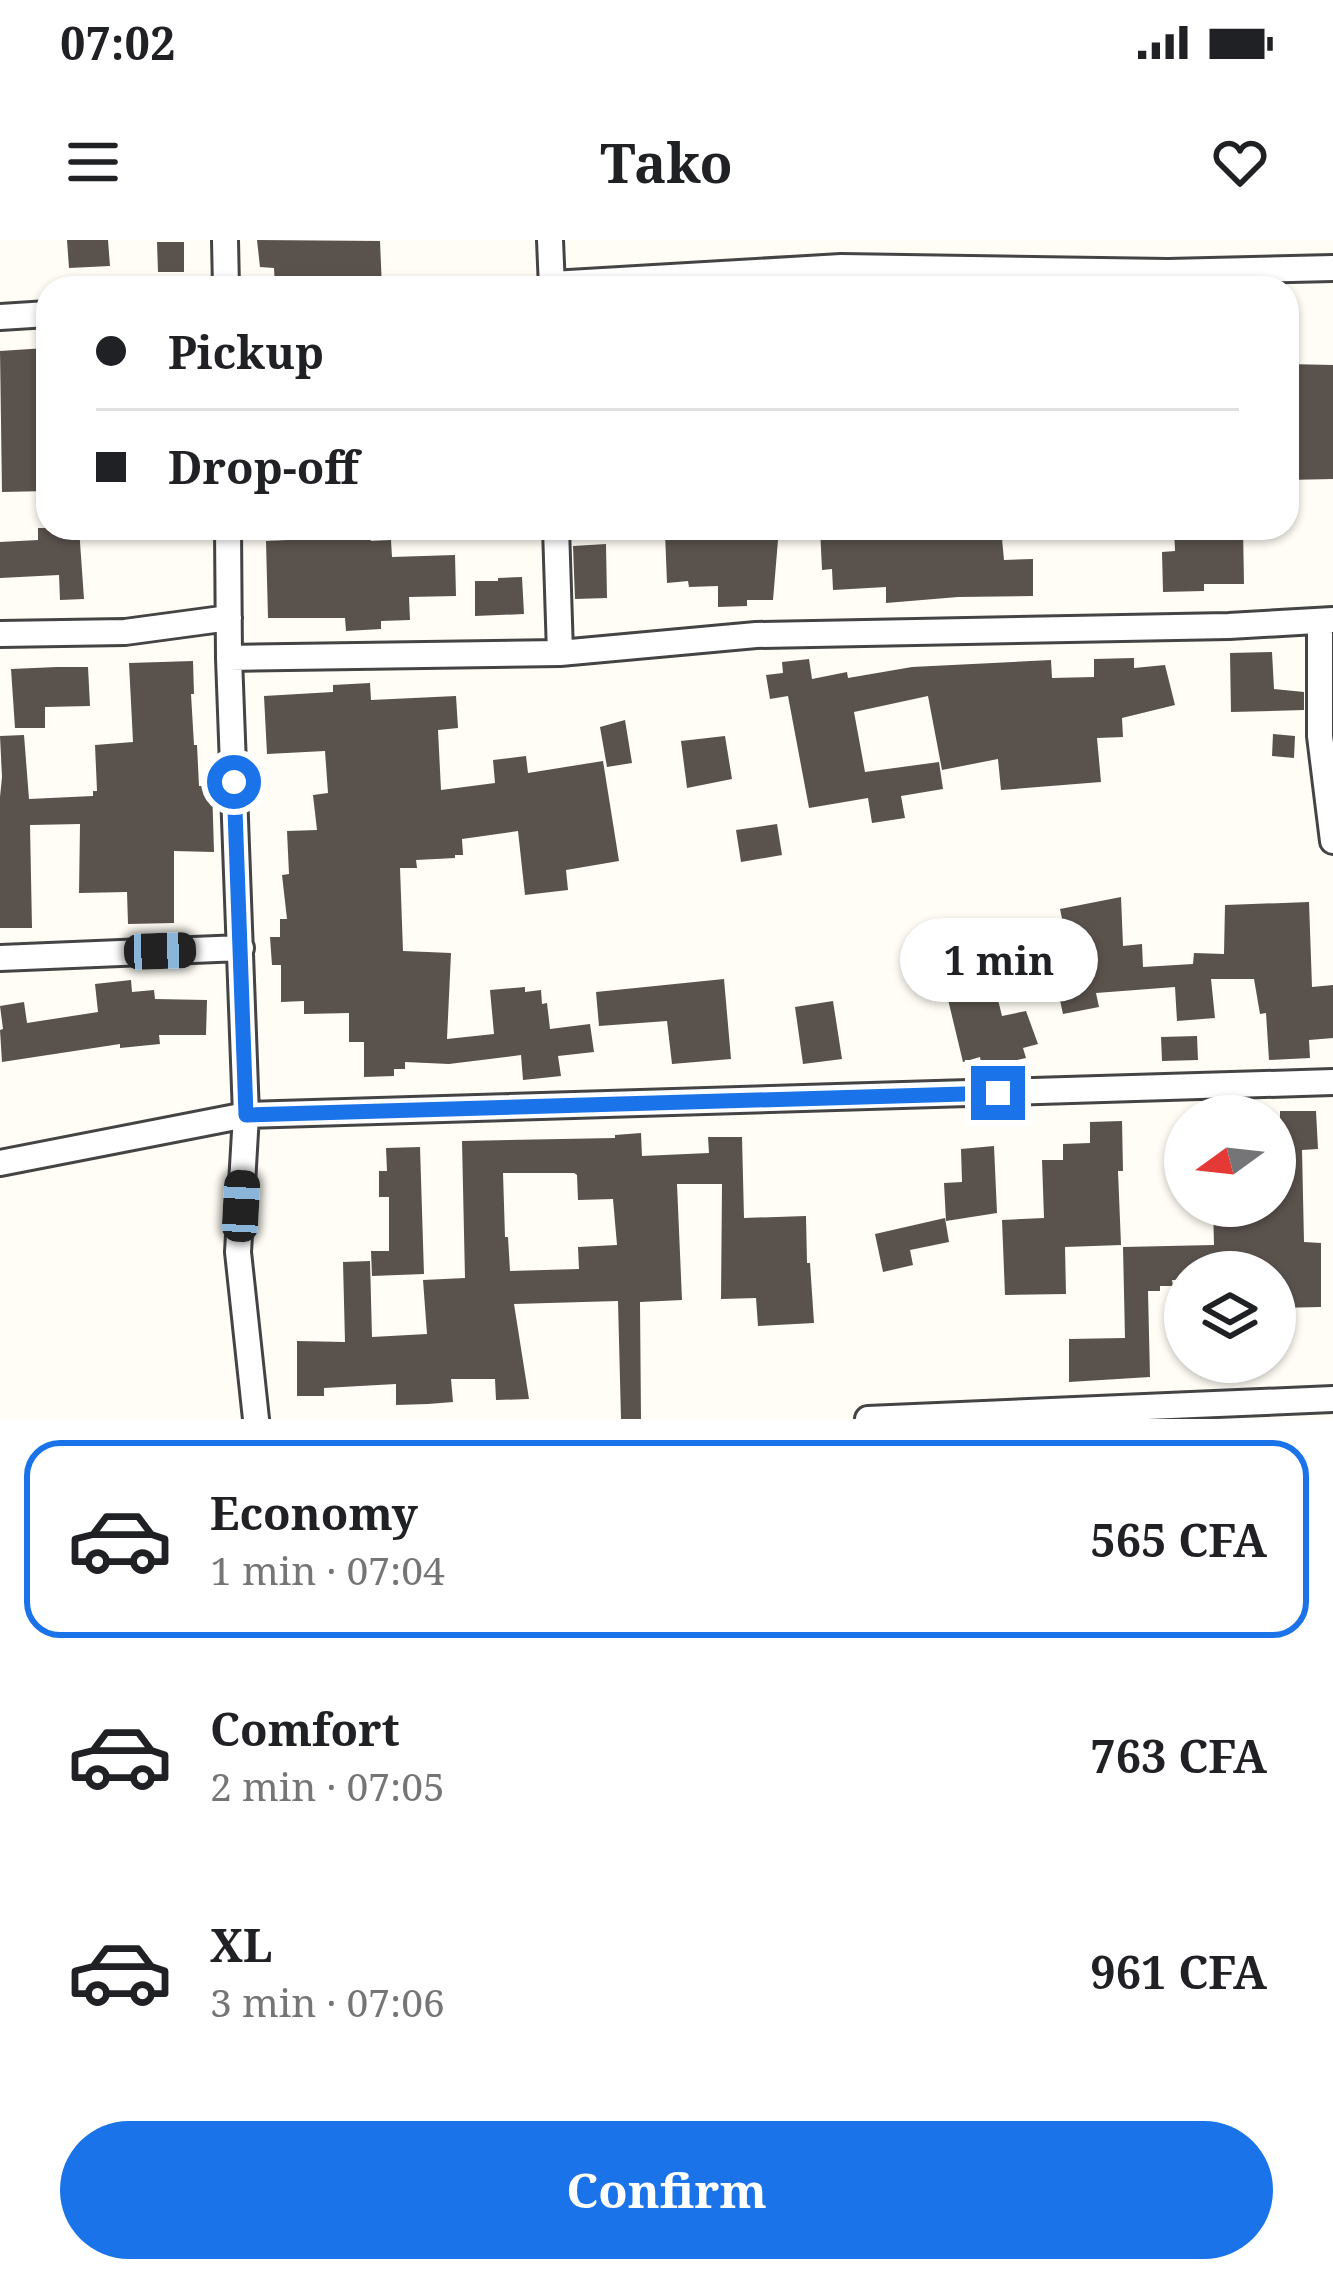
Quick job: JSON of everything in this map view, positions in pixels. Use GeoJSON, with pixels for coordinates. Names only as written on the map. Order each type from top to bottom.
{"type":"FeatureCollection","features":[{"type":"Feature","properties":{"kind":"street"},"geometry":{"type":"LineString","coordinates":[[225,240],[226,276]]}},
{"type":"Feature","properties":{"kind":"street"},"geometry":{"type":"LineString","coordinates":[[550,240],[552,276]]}},
{"type":"Feature","properties":{"kind":"street"},"geometry":{"type":"LineString","coordinates":[[704,276],[841,267],[1168,272],[1333,268]]}},
{"type":"Feature","properties":{"kind":"street"},"geometry":{"type":"LineString","coordinates":[[0,317],[36,315]]}},
{"type":"Feature","properties":{"kind":"street"},"geometry":{"type":"LineString","coordinates":[[228,540],[246,1115],[238,1252],[256,1419]]}},
{"type":"Feature","properties":{"kind":"street"},"geometry":{"type":"LineString","coordinates":[[556,540],[560,652]]}},
{"type":"Feature","properties":{"kind":"street"},"geometry":{"type":"LineString","coordinates":[[0,634],[125,632],[229,618]]}},
{"type":"Feature","properties":{"kind":"street"},"geometry":{"type":"LineString","coordinates":[[230,658],[560,652],[756,635],[1327,621],[1321,736],[1333,841]]}},
{"type":"Feature","properties":{"kind":"street"},"geometry":{"type":"LineString","coordinates":[[0,958],[241,948]]}},
{"type":"Feature","properties":{"kind":"street"},"geometry":{"type":"LineString","coordinates":[[0,1163],[246,1115],[1333,1082]]}},
{"type":"Feature","properties":{"kind":"street"},"geometry":{"type":"LineString","coordinates":[[868,1419],[1333,1399]]}},
{"type":"Feature","properties":{"kind":"building"},"geometry":{"type":"Polygon","coordinates":[[[67,240],[108,240],[110,266],[69,268],[67,240]]]}},
{"type":"Feature","properties":{"kind":"building"},"geometry":{"type":"Polygon","coordinates":[[[257,240],[380,241],[381,276],[274,276],[274,268],[260,267],[257,240]]]}},
{"type":"Feature","properties":{"kind":"building"},"geometry":{"type":"Polygon","coordinates":[[[157,242],[184,242],[184,272],[158,272],[157,242]]]}},
{"type":"Feature","properties":{"kind":"building"},"geometry":{"type":"Polygon","coordinates":[[[36,349],[36,491],[2,492],[0,351],[36,349]]]}},
{"type":"Feature","properties":{"kind":"building"},"geometry":{"type":"Polygon","coordinates":[[[1299,364],[1333,365],[1333,479],[1299,480],[1299,364]]]}},
{"type":"Feature","properties":{"kind":"building"},"geometry":{"type":"Polygon","coordinates":[[[80,540],[84,599],[60,600],[59,575],[0,578],[0,542],[80,540]]]}},
{"type":"Feature","properties":{"kind":"building"},"geometry":{"type":"Polygon","coordinates":[[[391,540],[392,557],[455,555],[456,596],[409,597],[410,620],[381,621],[381,629],[346,631],[345,618],[268,618],[266,541],[391,540]]]}},
{"type":"Feature","properties":{"kind":"building"},"geometry":{"type":"Polygon","coordinates":[[[665,540],[778,540],[773,600],[718,607],[718,586],[667,583],[665,540]]]}},
{"type":"Feature","properties":{"kind":"building"},"geometry":{"type":"Polygon","coordinates":[[[821,540],[1002,540],[1004,560],[1033,559],[1033,596],[886,603],[886,587],[833,590],[832,569],[822,570],[821,540]]]}},
{"type":"Feature","properties":{"kind":"building"},"geometry":{"type":"Polygon","coordinates":[[[1175,540],[1243,540],[1244,584],[1204,584],[1204,591],[1163,592],[1162,552],[1175,551],[1175,540]]]}},
{"type":"Feature","properties":{"kind":"building"},"geometry":{"type":"Polygon","coordinates":[[[606,544],[607,598],[575,599],[573,546],[606,544]]]}},
{"type":"Feature","properties":{"kind":"building"},"geometry":{"type":"Polygon","coordinates":[[[522,577],[524,614],[475,616],[475,581],[522,577]]]}},
{"type":"Feature","properties":{"kind":"building"},"geometry":{"type":"Polygon","coordinates":[[[1272,652],[1274,689],[1304,692],[1304,710],[1231,712],[1230,653],[1272,652]]]}},
{"type":"Feature","properties":{"kind":"building"},"geometry":{"type":"Polygon","coordinates":[[[1134,658],[1134,668],[1165,665],[1175,705],[1122,718],[1123,737],[1097,738],[1101,782],[1001,790],[998,759],[942,770],[928,696],[854,712],[865,772],[939,762],[943,789],[901,796],[905,818],[872,823],[868,798],[809,808],[788,696],[770,699],[766,675],[783,673],[782,662],[809,659],[812,679],[847,672],[848,678],[912,667],[1051,660],[1052,678],[1094,677],[1094,659],[1134,658]]]}},
{"type":"Feature","properties":{"kind":"building"},"geometry":{"type":"Polygon","coordinates":[[[193,661],[194,745],[199,786],[212,786],[214,852],[174,851],[174,923],[128,924],[127,892],[79,893],[80,824],[30,825],[32,928],[0,928],[0,736],[24,735],[29,799],[93,796],[97,791],[95,745],[133,742],[129,663],[193,661]]]}},
{"type":"Feature","properties":{"kind":"building"},"geometry":{"type":"Polygon","coordinates":[[[88,667],[90,706],[45,707],[45,728],[15,728],[11,669],[88,667]]]}},
{"type":"Feature","properties":{"kind":"building"},"geometry":{"type":"Polygon","coordinates":[[[370,683],[371,700],[456,696],[458,728],[438,730],[441,790],[495,783],[493,760],[526,756],[528,773],[603,761],[619,861],[566,870],[568,890],[525,895],[518,831],[462,839],[463,855],[416,860],[417,868],[400,868],[403,951],[451,953],[447,1039],[494,1034],[490,990],[541,990],[550,1029],[590,1024],[594,1052],[558,1056],[561,1076],[523,1080],[521,1055],[449,1064],[405,1062],[405,1069],[394,1069],[394,1076],[364,1077],[364,1042],[349,1042],[349,1013],[304,1014],[304,1001],[281,1002],[281,965],[272,965],[270,937],[280,937],[280,919],[287,919],[282,875],[289,874],[287,831],[317,830],[313,795],[328,793],[325,751],[267,754],[264,696],[333,692],[333,685],[370,683]]]}},
{"type":"Feature","properties":{"kind":"building"},"geometry":{"type":"Polygon","coordinates":[[[625,720],[632,763],[607,767],[600,727],[625,720]]]}},
{"type":"Feature","properties":{"kind":"building"},"geometry":{"type":"Polygon","coordinates":[[[1273,734],[1295,736],[1294,758],[1272,756],[1273,734]]]}},
{"type":"Feature","properties":{"kind":"building"},"geometry":{"type":"Polygon","coordinates":[[[725,736],[732,779],[687,788],[681,741],[725,736]]]}},
{"type":"Feature","properties":{"kind":"building"},"geometry":{"type":"Polygon","coordinates":[[[777,824],[782,855],[741,862],[736,830],[777,824]]]}},
{"type":"Feature","properties":{"kind":"building"},"geometry":{"type":"Polygon","coordinates":[[[1121,897],[1123,946],[1142,944],[1143,967],[1193,964],[1194,953],[1224,954],[1225,905],[1309,902],[1312,987],[1333,985],[1333,1038],[1309,1040],[1310,1058],[1269,1060],[1266,1013],[1260,1014],[1254,979],[1211,979],[1215,1018],[1177,1021],[1175,987],[1096,993],[1099,1007],[1063,1014],[1046,937],[1065,933],[1060,909],[1121,897]]]}},
{"type":"Feature","properties":{"kind":"building"},"geometry":{"type":"Polygon","coordinates":[[[985,947],[1002,1016],[1026,1011],[1038,1044],[1023,1048],[1026,1058],[982,1068],[980,1057],[963,1062],[939,962],[985,947]]]}},
{"type":"Feature","properties":{"kind":"building"},"geometry":{"type":"Polygon","coordinates":[[[724,979],[731,1059],[672,1064],[667,1021],[599,1026],[596,992],[724,979]]]}},
{"type":"Feature","properties":{"kind":"building"},"geometry":{"type":"Polygon","coordinates":[[[131,980],[132,992],[154,990],[155,999],[207,1000],[206,1035],[159,1035],[160,1044],[120,1048],[120,1044],[2,1062],[0,1006],[24,1002],[27,1023],[98,1012],[95,984],[131,980]]]}},
{"type":"Feature","properties":{"kind":"building"},"geometry":{"type":"Polygon","coordinates":[[[833,1001],[842,1059],[803,1064],[795,1007],[833,1001]]]}},
{"type":"Feature","properties":{"kind":"building"},"geometry":{"type":"Polygon","coordinates":[[[1197,1036],[1198,1060],[1162,1061],[1161,1037],[1197,1036]]]}},
{"type":"Feature","properties":{"kind":"building"},"geometry":{"type":"Polygon","coordinates":[[[1296,1111],[1316,1111],[1318,1149],[1302,1150],[1304,1242],[1321,1243],[1321,1307],[1296,1308],[1296,1251],[1164,1251],[1164,1286],[1148,1291],[1150,1377],[1069,1382],[1069,1339],[1125,1338],[1123,1247],[1214,1245],[1214,1227],[1296,1227],[1296,1111]]]}},
{"type":"Feature","properties":{"kind":"building"},"geometry":{"type":"Polygon","coordinates":[[[1122,1121],[1121,1245],[1065,1247],[1066,1294],[1005,1295],[1002,1220],[1044,1218],[1042,1160],[1063,1160],[1063,1144],[1090,1143],[1090,1122],[1122,1121]]]}},
{"type":"Feature","properties":{"kind":"building"},"geometry":{"type":"Polygon","coordinates":[[[641,1133],[642,1156],[709,1153],[708,1137],[742,1137],[744,1218],[806,1216],[814,1323],[758,1326],[756,1298],[721,1299],[722,1184],[677,1184],[682,1300],[640,1302],[641,1419],[621,1419],[618,1301],[514,1304],[529,1399],[496,1400],[495,1379],[451,1379],[453,1402],[396,1405],[396,1384],[324,1388],[324,1396],[297,1396],[297,1341],[345,1342],[343,1262],[370,1261],[372,1337],[427,1334],[423,1280],[465,1278],[462,1141],[641,1133]],[[503,1173],[510,1271],[579,1269],[578,1247],[617,1245],[613,1199],[578,1200],[574,1173],[503,1173]]]}},
{"type":"Feature","properties":{"kind":"building"},"geometry":{"type":"Polygon","coordinates":[[[994,1146],[997,1213],[946,1221],[944,1183],[962,1182],[961,1149],[994,1146]]]}},
{"type":"Feature","properties":{"kind":"building"},"geometry":{"type":"Polygon","coordinates":[[[420,1147],[424,1274],[372,1276],[371,1251],[389,1251],[389,1197],[379,1197],[379,1171],[387,1171],[386,1148],[420,1147]]]}},
{"type":"Feature","properties":{"kind":"building"},"geometry":{"type":"Polygon","coordinates":[[[945,1218],[949,1242],[910,1250],[913,1265],[883,1272],[875,1234],[945,1218]]]}},
{"type":"Feature","properties":{"kind":"route"},"geometry":{"type":"LineString","coordinates":[[234,782],[246,1115],[998,1093]]}}]}
